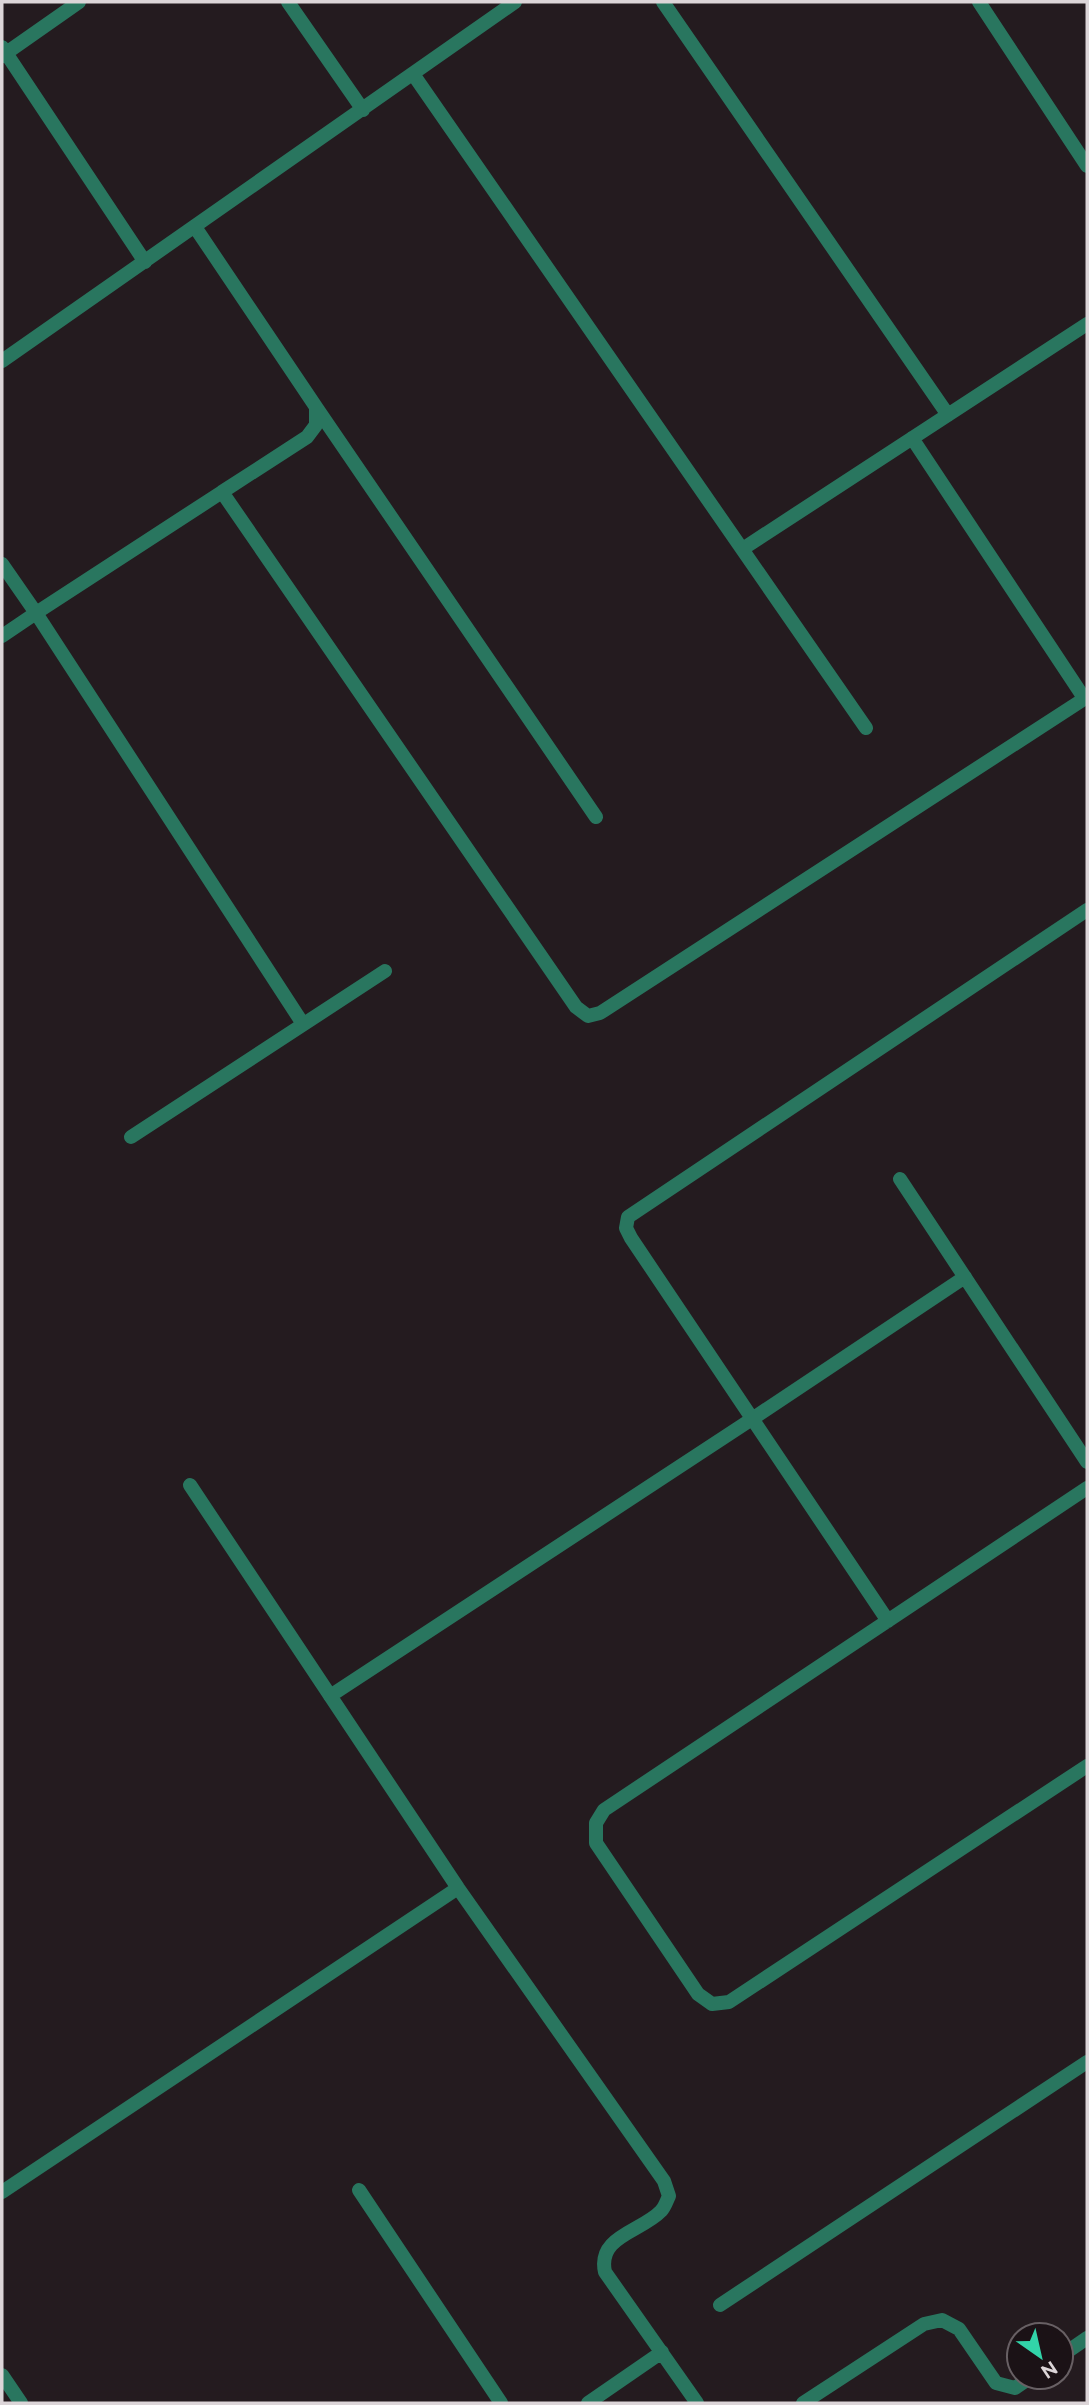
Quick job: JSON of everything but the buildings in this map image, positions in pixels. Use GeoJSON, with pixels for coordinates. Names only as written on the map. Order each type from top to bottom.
{"type":"FeatureCollection","features":[{"type":"Feature","properties":{"kind":"street"},"geometry":{"type":"LineString","coordinates":[[79,2],[3,52],[145,262]]}},
{"type":"Feature","properties":{"kind":"street"},"geometry":{"type":"LineString","coordinates":[[288,2],[363,110]]}},
{"type":"Feature","properties":{"kind":"street"},"geometry":{"type":"LineString","coordinates":[[2,361],[515,2]]}},
{"type":"Feature","properties":{"kind":"street"},"geometry":{"type":"LineString","coordinates":[[663,2],[948,415]]}},
{"type":"Feature","properties":{"kind":"street"},"geometry":{"type":"LineString","coordinates":[[979,2],[1087,166]]}},
{"type":"Feature","properties":{"kind":"street"},"geometry":{"type":"LineString","coordinates":[[413,74],[866,727]]}},
{"type":"Feature","properties":{"kind":"street"},"geometry":{"type":"LineString","coordinates":[[195,227],[596,817]]}},
{"type":"Feature","properties":{"kind":"street"},"geometry":{"type":"LineString","coordinates":[[744,548],[1087,324]]}},
{"type":"Feature","properties":{"kind":"street"},"geometry":{"type":"LineString","coordinates":[[2,636],[307,437],[316,425],[316,407]]}},
{"type":"Feature","properties":{"kind":"street"},"geometry":{"type":"LineString","coordinates":[[222,492],[576,1007],[588,1016],[600,1013],[1086,698],[912,438]]}},
{"type":"Feature","properties":{"kind":"street"},"geometry":{"type":"LineString","coordinates":[[2,564],[303,1024]]}},
{"type":"Feature","properties":{"kind":"street"},"geometry":{"type":"LineString","coordinates":[[888,1621],[631,1238],[626,1228],[628,1217],[1087,910]]}},
{"type":"Feature","properties":{"kind":"street"},"geometry":{"type":"LineString","coordinates":[[131,1137],[385,971]]}},
{"type":"Feature","properties":{"kind":"street"},"geometry":{"type":"LineString","coordinates":[[900,1179],[1087,1462]]}},
{"type":"Feature","properties":{"kind":"street"},"geometry":{"type":"LineString","coordinates":[[330,1696],[965,1277]]}},
{"type":"Feature","properties":{"kind":"street"},"geometry":{"type":"LineString","coordinates":[[190,1485],[458,1888],[664,2181],[669,2196],[662,2210],[608,2247],[602,2259],[605,2272],[698,2403]]}},
{"type":"Feature","properties":{"kind":"street"},"geometry":{"type":"LineString","coordinates":[[1087,1488],[604,1810],[596,1823],[596,1843],[698,1994],[712,2004],[729,2003],[1087,1766]]}},
{"type":"Feature","properties":{"kind":"street"},"geometry":{"type":"LineString","coordinates":[[2,2192],[458,1888]]}},
{"type":"Feature","properties":{"kind":"street"},"geometry":{"type":"LineString","coordinates":[[720,2305],[1087,2062]]}},
{"type":"Feature","properties":{"kind":"street"},"geometry":{"type":"LineString","coordinates":[[359,2190],[501,2403]]}},
{"type":"Feature","properties":{"kind":"street"},"geometry":{"type":"LineString","coordinates":[[803,2403],[925,2324],[942,2320],[959,2329],[996,2383],[1005,2386]]}},
{"type":"Feature","properties":{"kind":"street"},"geometry":{"type":"LineString","coordinates":[[592,2402],[662,2352]]}},
{"type":"Feature","properties":{"kind":"street"},"geometry":{"type":"LineString","coordinates":[[2,2375],[21,2403]]}}]}
